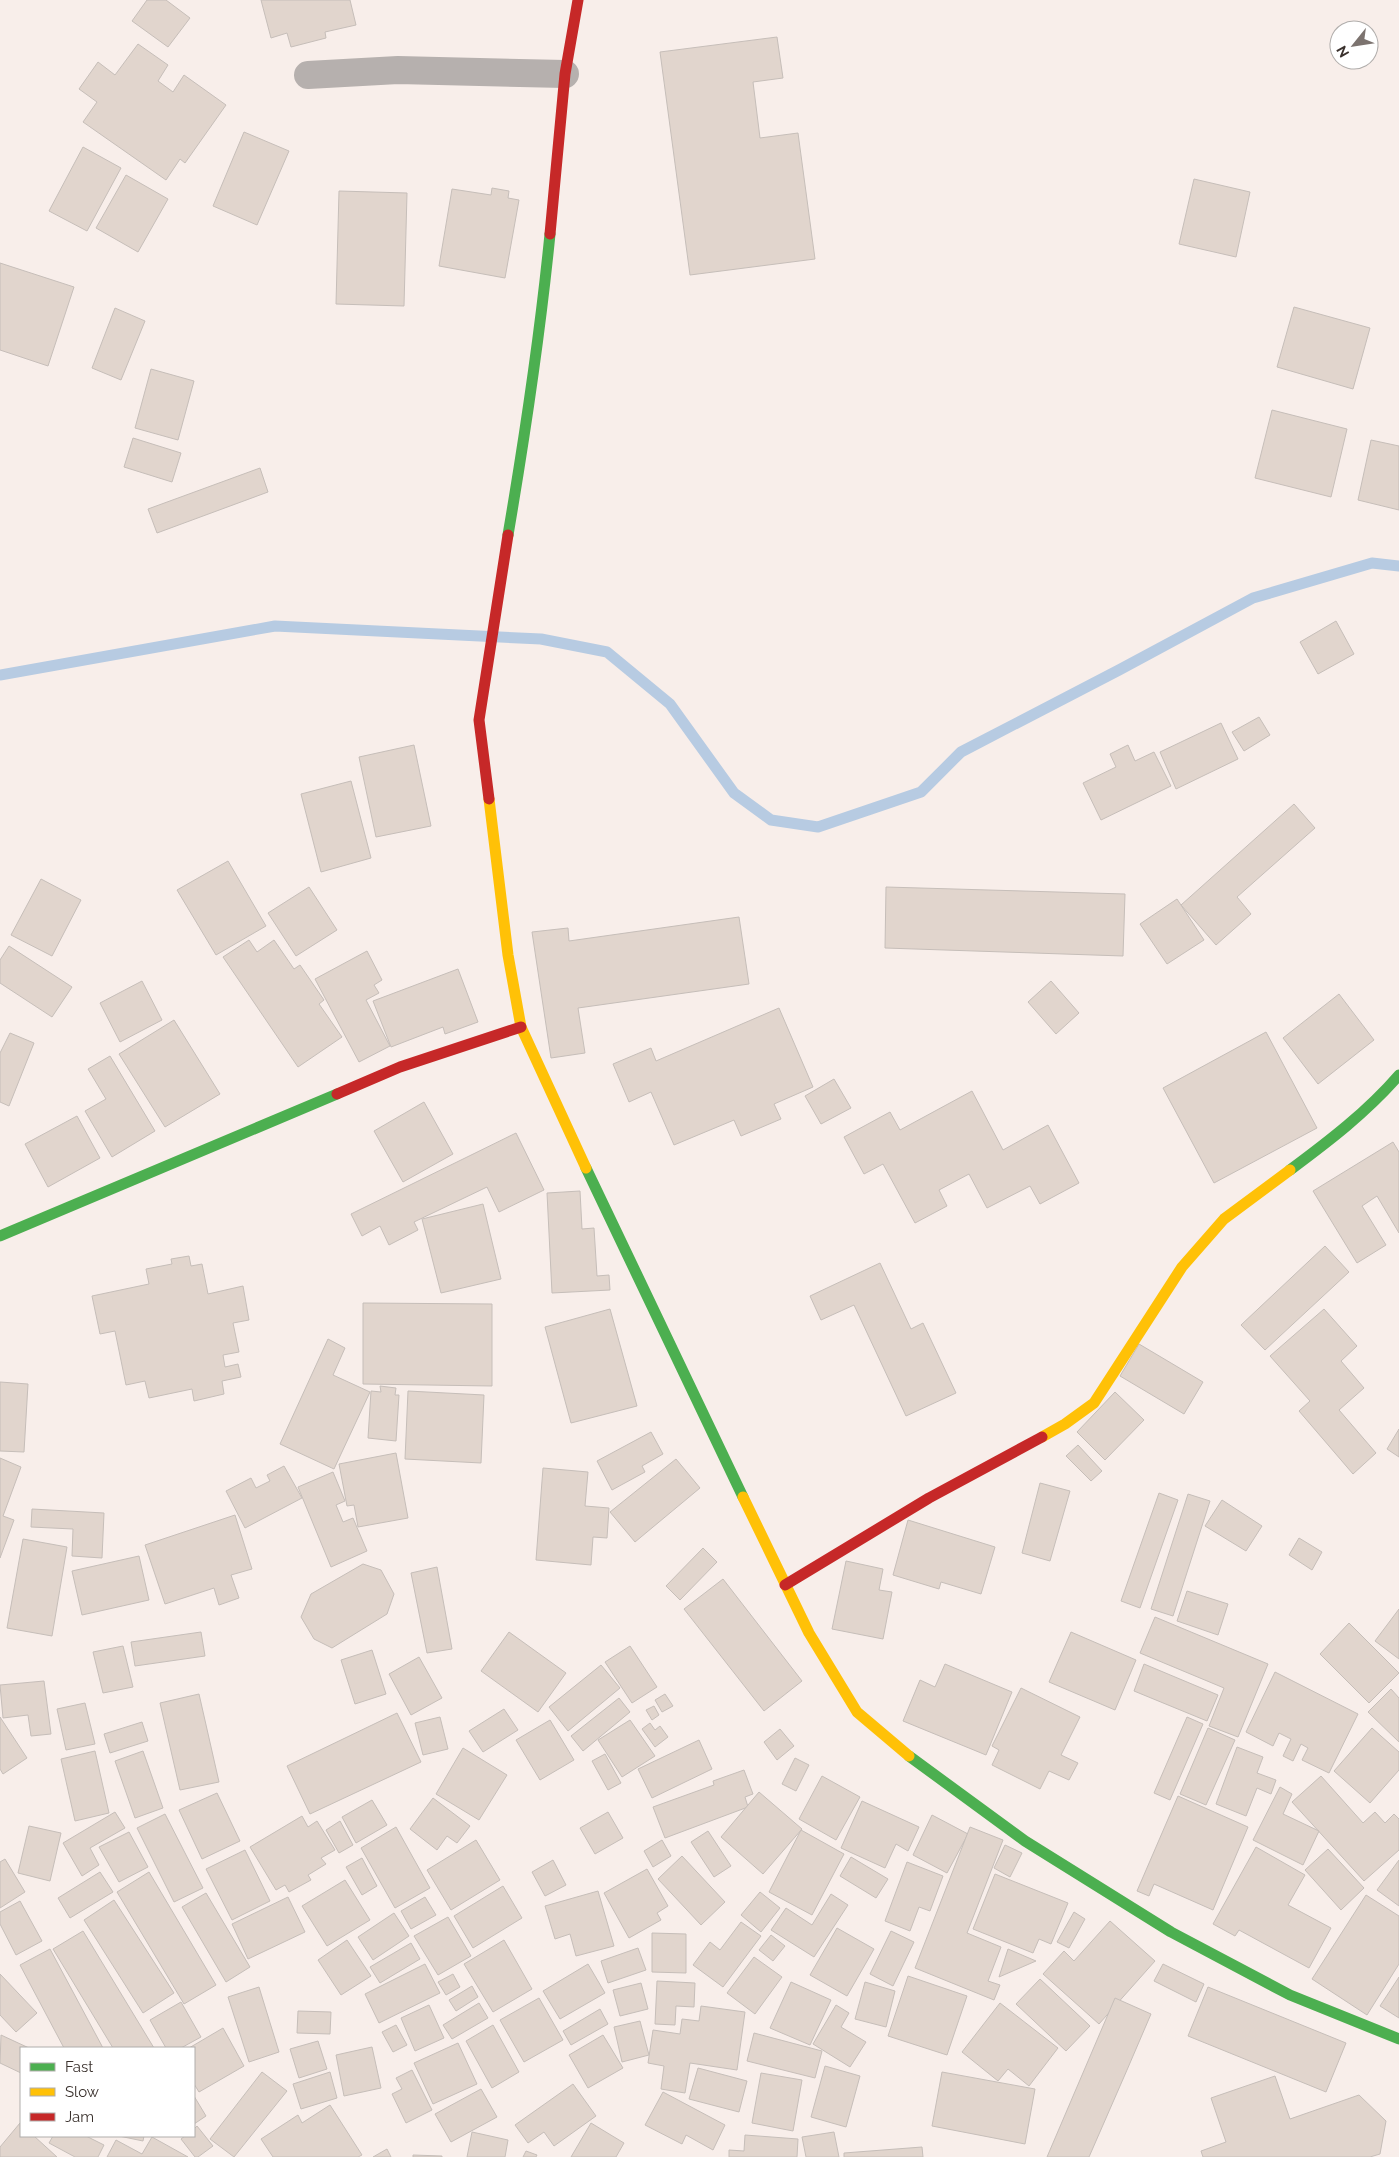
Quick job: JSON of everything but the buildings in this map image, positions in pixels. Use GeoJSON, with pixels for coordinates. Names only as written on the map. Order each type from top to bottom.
{"type":"FeatureCollection","features":[{"type":"Feature","properties":{"kind":"street"},"geometry":{"type":"LineString","coordinates":[[578,0],[565,74],[544,294],[524,441],[479,720],[508,956],[521,1027],[596,1191],[809,1634],[857,1712],[922,1768],[1025,1841],[1171,1932],[1290,1995],[1399,2039]]}},
{"type":"Feature","properties":{"kind":"street"},"geometry":{"type":"LineString","coordinates":[[308,75],[398,70],[565,74]]}},
{"type":"Feature","properties":{"kind":"street"},"geometry":{"type":"LineString","coordinates":[[0,1236],[400,1067],[521,1027]]}},
{"type":"Feature","properties":{"kind":"street"},"geometry":{"type":"LineString","coordinates":[[785,1584],[929,1498],[1065,1424],[1094,1402],[1182,1267],[1224,1219],[1364,1112],[1399,1075]]}},
{"type":"Feature","properties":{"kind":"waterway"},"geometry":{"type":"LineString","coordinates":[[0,675],[275,626],[541,639],[607,652],[670,704],[734,793],[771,820],[818,827],[921,792],[961,752],[1253,598],[1372,563],[1399,566]]}},
{"type":"Feature","properties":{"kind":"traffic: fast"},"geometry":{"type":"LineString","coordinates":[[508,535],[532,385],[550,234]]}},
{"type":"Feature","properties":{"kind":"traffic: fast"},"geometry":{"type":"LineString","coordinates":[[1290,1170],[1361,1114],[1399,1075]]}},
{"type":"Feature","properties":{"kind":"traffic: fast"},"geometry":{"type":"LineString","coordinates":[[0,1236],[337,1094]]}},
{"type":"Feature","properties":{"kind":"traffic: fast"},"geometry":{"type":"LineString","coordinates":[[586,1168],[743,1497]]}},
{"type":"Feature","properties":{"kind":"traffic: fast"},"geometry":{"type":"LineString","coordinates":[[909,1756],[1025,1841],[1171,1932],[1290,1995],[1399,2039]]}},
{"type":"Feature","properties":{"kind":"traffic: slow"},"geometry":{"type":"LineString","coordinates":[[489,799],[508,955],[521,1027],[586,1168]]}},
{"type":"Feature","properties":{"kind":"traffic: slow"},"geometry":{"type":"LineString","coordinates":[[1042,1437],[1065,1424],[1094,1403],[1182,1267],[1224,1219],[1290,1170]]}},
{"type":"Feature","properties":{"kind":"traffic: slow"},"geometry":{"type":"LineString","coordinates":[[743,1497],[809,1633],[857,1712],[909,1756]]}},
{"type":"Feature","properties":{"kind":"traffic: jam"},"geometry":{"type":"LineString","coordinates":[[550,234],[565,74],[578,0]]}},
{"type":"Feature","properties":{"kind":"traffic: jam"},"geometry":{"type":"LineString","coordinates":[[489,799],[479,720],[508,535]]}},
{"type":"Feature","properties":{"kind":"traffic: jam"},"geometry":{"type":"LineString","coordinates":[[337,1094],[400,1067],[521,1027]]}},
{"type":"Feature","properties":{"kind":"traffic: jam"},"geometry":{"type":"LineString","coordinates":[[785,1585],[929,1498],[1042,1437]]}}]}
